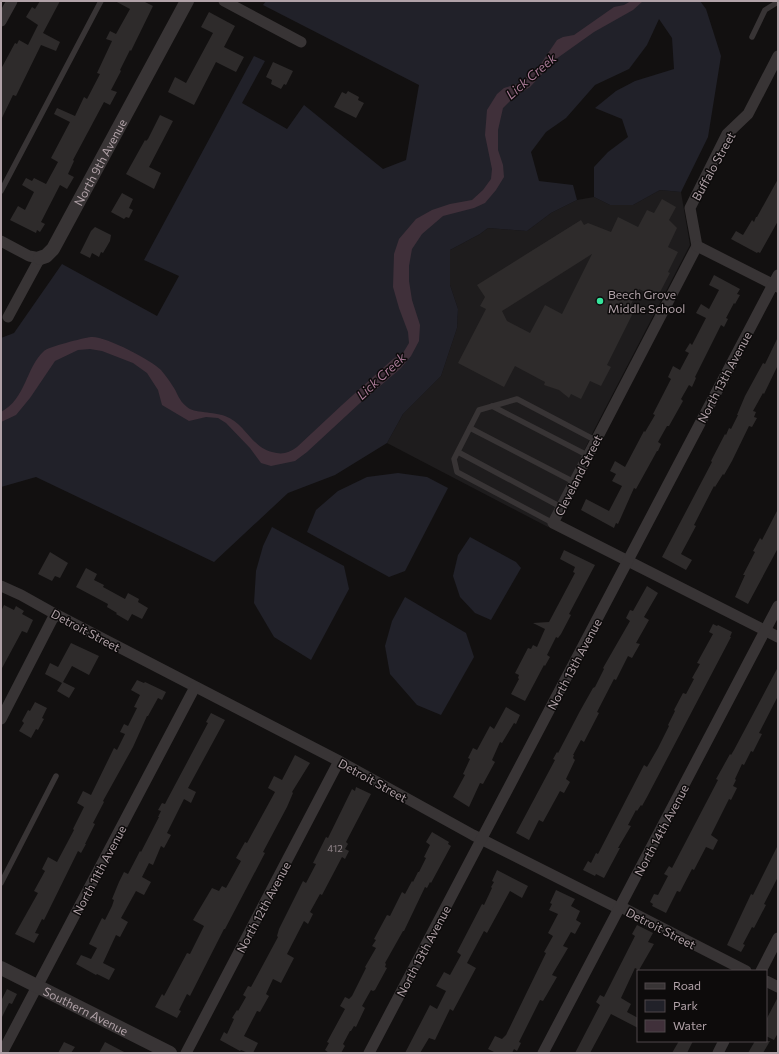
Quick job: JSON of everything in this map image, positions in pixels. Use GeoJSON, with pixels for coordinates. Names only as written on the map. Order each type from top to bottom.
{"type":"FeatureCollection","features":[{"type":"Feature","properties":{"kind":"street"},"geometry":{"type":"LineString","coordinates":[[1,21],[12,1]]}},
{"type":"Feature","properties":{"kind":"street","name":"North 9th Avenue"},"geometry":{"type":"LineString","coordinates":[[8,317],[40,258],[46,256],[53,249],[186,1]]}},
{"type":"Feature","properties":{"kind":"street"},"geometry":{"type":"LineString","coordinates":[[224,1],[301,42]]}},
{"type":"Feature","properties":{"kind":"street","name":"Buffalo Street"},"geometry":{"type":"LineString","coordinates":[[697,246],[690,208],[727,134],[748,114],[778,56]]}},
{"type":"Feature","properties":{"kind":"street"},"geometry":{"type":"LineString","coordinates":[[1,241],[29,256],[40,258]]}},
{"type":"Feature","properties":{"kind":"street"},"geometry":{"type":"LineString","coordinates":[[697,246],[776,282]]}},
{"type":"Feature","properties":{"kind":"street","name":"Cleveland Street"},"geometry":{"type":"LineString","coordinates":[[697,246],[553,523],[778,637]]}},
{"type":"Feature","properties":{"kind":"street","name":"North 13th Avenue"},"geometry":{"type":"LineString","coordinates":[[369,1053],[776,282]]}},
{"type":"Feature","properties":{"kind":"street","name":"Detroit Street"},"geometry":{"type":"LineString","coordinates":[[1,586],[21,595],[339,761],[482,839],[620,908],[625,909],[744,970]]}},
{"type":"Feature","properties":{"kind":"street","name":"North 14th Avenue"},"geometry":{"type":"LineString","coordinates":[[543,1053],[778,606]]}},
{"type":"Feature","properties":{"kind":"street"},"geometry":{"type":"LineString","coordinates":[[1,719],[55,614]]}},
{"type":"Feature","properties":{"kind":"street","name":"North 11th Avenue"},"geometry":{"type":"LineString","coordinates":[[2,1053],[195,687]]}},
{"type":"Feature","properties":{"kind":"street","name":"North 12th Avenue"},"geometry":{"type":"LineString","coordinates":[[186,1053],[339,761]]}},
{"type":"Feature","properties":{"kind":"street"},"geometry":{"type":"LineString","coordinates":[[762,970],[778,938]]}},
{"type":"Feature","properties":{"kind":"street","name":"Southern Avenue"},"geometry":{"type":"LineString","coordinates":[[1,968],[170,1053]]}},
{"type":"Feature","properties":{"kind":"street"},"geometry":{"type":"LineString","coordinates":[[767,982],[778,987]]}},
{"type":"Feature","properties":{"kind":"street"},"geometry":{"type":"LineString","coordinates":[[718,1053],[724,1042]]}},
{"type":"Feature","properties":{"kind":"lane"},"geometry":{"type":"LineString","coordinates":[[1,191],[101,1]]}},
{"type":"Feature","properties":{"kind":"lane"},"geometry":{"type":"LineString","coordinates":[[752,37],[765,10],[778,2]]}},
{"type":"Feature","properties":{"kind":"lane"},"geometry":{"type":"LineString","coordinates":[[553,523],[457,472],[454,459],[479,410],[517,399],[596,440]]}},
{"type":"Feature","properties":{"kind":"lane"},"geometry":{"type":"LineString","coordinates":[[492,406],[587,456]]}},
{"type":"Feature","properties":{"kind":"lane"},"geometry":{"type":"LineString","coordinates":[[470,428],[574,482]]}},
{"type":"Feature","properties":{"kind":"lane"},"geometry":{"type":"LineString","coordinates":[[458,452],[561,507]]}},
{"type":"Feature","properties":{"kind":"lane"},"geometry":{"type":"LineString","coordinates":[[1,883],[56,776]]}},
{"type":"Feature","properties":{"kind":"shaded area"},"geometry":{"type":"Polygon","coordinates":[[[660,190],[681,192],[690,245],[594,430],[548,527],[387,443],[403,414],[441,376],[457,328],[458,309],[450,285],[450,250],[488,228],[527,231],[551,213],[577,200],[594,197],[610,205],[633,205],[660,190]]]}},
{"type":"Feature","properties":{"kind":"green space"},"geometry":{"type":"Polygon","coordinates":[[[266,1],[700,1],[706,9],[721,56],[708,137],[681,192],[660,190],[633,205],[610,205],[594,197],[594,167],[608,152],[628,137],[622,119],[595,108],[616,91],[635,81],[674,69],[672,38],[659,19],[647,45],[629,69],[595,85],[566,118],[546,132],[531,152],[539,181],[573,185],[577,200],[551,213],[527,231],[488,228],[450,250],[450,285],[458,309],[457,328],[441,376],[403,414],[387,443],[335,475],[288,493],[214,562],[36,477],[1,487],[1,338],[14,333],[62,264],[157,316],[179,276],[144,260],[254,56],[265,61],[242,103],[287,129],[304,105],[383,169],[406,160],[419,85],[263,5],[266,1]]]}},
{"type":"Feature","properties":{"kind":"green space"},"geometry":{"type":"Polygon","coordinates":[[[398,473],[427,477],[448,488],[405,571],[389,577],[307,532],[316,510],[338,491],[367,477],[398,473]]]}},
{"type":"Feature","properties":{"kind":"green space"},"geometry":{"type":"Polygon","coordinates":[[[272,527],[344,566],[349,589],[311,660],[274,637],[254,603],[256,571],[263,546],[272,527]]]}},
{"type":"Feature","properties":{"kind":"green space"},"geometry":{"type":"Polygon","coordinates":[[[470,537],[516,562],[521,568],[491,620],[475,613],[460,597],[453,576],[458,555],[470,537]]]}},
{"type":"Feature","properties":{"kind":"green space"},"geometry":{"type":"Polygon","coordinates":[[[405,597],[466,633],[474,657],[441,715],[417,705],[390,674],[385,646],[392,621],[405,597]]]}},
{"type":"Feature","properties":{"kind":"water","name":"Lick Creek"},"geometry":{"type":"Polygon","coordinates":[[[631,1],[643,1],[633,10],[594,32],[556,59],[530,87],[515,96],[503,108],[498,130],[498,150],[503,165],[504,177],[496,190],[485,203],[474,208],[443,216],[422,234],[412,249],[409,266],[409,281],[412,300],[420,325],[419,341],[411,356],[400,369],[295,461],[271,466],[261,463],[250,448],[226,423],[218,418],[206,417],[189,421],[162,405],[158,390],[147,373],[133,363],[102,351],[90,349],[78,350],[55,361],[30,398],[16,415],[1,422],[1,412],[16,399],[33,365],[44,351],[52,347],[74,341],[97,337],[127,349],[156,366],[168,379],[182,402],[190,409],[221,415],[232,419],[259,445],[276,453],[288,452],[297,447],[393,359],[403,353],[409,343],[408,332],[393,287],[394,254],[399,239],[416,219],[432,210],[450,204],[472,200],[483,190],[491,179],[492,169],[485,135],[487,110],[497,94],[504,88],[517,84],[538,68],[557,40],[574,35],[614,7],[624,5],[631,1]]]}},
{"type":"Feature","properties":{"kind":"building"},"geometry":{"type":"Polygon","coordinates":[[[40,1],[60,1],[43,33],[60,42],[56,51],[41,45],[16,96],[13,95],[1,120],[1,69],[15,43],[17,44],[19,40],[28,45],[38,25],[26,17],[32,7],[35,9],[40,1]]]}},
{"type":"Feature","properties":{"kind":"building"},"geometry":{"type":"Polygon","coordinates":[[[115,1],[143,1],[153,6],[111,90],[117,92],[110,105],[104,102],[73,160],[74,161],[68,174],[74,177],[67,189],[60,185],[41,222],[45,224],[40,232],[37,230],[36,233],[10,220],[18,206],[25,210],[34,192],[22,185],[26,178],[32,181],[34,178],[46,184],[58,162],[51,158],[70,122],[54,114],[57,108],[75,116],[84,97],[87,99],[100,74],[97,73],[112,41],[106,39],[110,31],[116,34],[130,9],[115,1]]]}},
{"type":"Feature","properties":{"kind":"building"},"geometry":{"type":"Polygon","coordinates":[[[209,12],[235,26],[224,47],[244,57],[236,72],[216,62],[194,105],[168,92],[175,77],[186,83],[213,33],[201,27],[209,12]]]}},
{"type":"Feature","properties":{"kind":"building"},"geometry":{"type":"Polygon","coordinates":[[[273,62],[293,71],[286,85],[284,84],[281,89],[271,84],[272,80],[266,77],[273,62]]]}},
{"type":"Feature","properties":{"kind":"building"},"geometry":{"type":"Polygon","coordinates":[[[348,91],[359,97],[358,100],[364,103],[356,118],[334,107],[342,92],[346,94],[348,91]]]}},
{"type":"Feature","properties":{"kind":"building"},"geometry":{"type":"Polygon","coordinates":[[[160,115],[173,121],[149,167],[161,173],[154,189],[126,174],[145,140],[146,141],[148,139],[160,115]]]}},
{"type":"Feature","properties":{"kind":"building"},"geometry":{"type":"Polygon","coordinates":[[[778,179],[778,221],[760,253],[757,253],[731,239],[736,231],[743,235],[752,220],[754,222],[778,179]]]}},
{"type":"Feature","properties":{"kind":"building"},"geometry":{"type":"Polygon","coordinates":[[[122,193],[133,199],[129,208],[133,210],[129,218],[126,217],[124,219],[111,212],[122,193]]]}},
{"type":"Feature","properties":{"kind":"building","name":"Beech Grove Middle School"},"geometry":{"type":"Polygon","coordinates":[[[662,199],[676,207],[669,220],[677,228],[668,247],[678,252],[668,272],[670,273],[657,298],[639,289],[629,308],[634,311],[607,365],[611,367],[601,386],[590,381],[581,399],[571,394],[569,398],[559,390],[544,385],[545,382],[515,366],[504,387],[458,363],[486,309],[480,306],[485,297],[477,285],[581,220],[584,225],[588,223],[611,232],[618,217],[638,227],[647,210],[654,213],[662,199]],[[592,254],[502,311],[507,321],[530,333],[545,305],[562,314],[592,254]]]}},
{"type":"Feature","properties":{"kind":"building"},"geometry":{"type":"Polygon","coordinates":[[[95,227],[111,235],[110,241],[103,253],[101,252],[99,257],[92,253],[90,258],[80,253],[91,231],[95,227]]]}},
{"type":"Feature","properties":{"kind":"building"},"geometry":{"type":"Polygon","coordinates":[[[714,275],[740,289],[737,294],[740,295],[726,318],[728,319],[724,327],[721,325],[695,377],[696,378],[692,387],[689,385],[681,399],[683,401],[658,442],[661,444],[658,451],[636,489],[634,488],[618,524],[616,523],[614,528],[581,510],[586,499],[609,511],[622,486],[612,481],[616,474],[610,471],[615,461],[625,467],[644,431],[645,432],[655,415],[653,414],[671,379],[668,377],[673,366],[680,370],[689,353],[685,351],[690,343],[692,345],[706,318],[696,313],[701,304],[709,309],[719,290],[709,285],[714,275]]]}},
{"type":"Feature","properties":{"kind":"building"},"geometry":{"type":"Polygon","coordinates":[[[778,337],[778,365],[764,394],[763,393],[753,411],[756,412],[754,417],[757,418],[752,427],[749,426],[724,475],[723,474],[715,487],[714,486],[694,525],[696,526],[681,554],[692,560],[686,570],[662,557],[725,434],[726,435],[729,428],[731,429],[745,396],[763,363],[765,364],[778,337]]]}},
{"type":"Feature","properties":{"kind":"building"},"geometry":{"type":"Polygon","coordinates":[[[778,509],[778,548],[748,604],[735,597],[745,575],[743,575],[755,552],[753,551],[760,538],[762,540],[778,509]]]}},
{"type":"Feature","properties":{"kind":"building"},"geometry":{"type":"Polygon","coordinates":[[[564,550],[595,565],[569,614],[571,615],[561,634],[558,638],[556,637],[547,655],[550,657],[545,666],[544,665],[525,701],[511,694],[519,679],[519,675],[515,673],[528,648],[531,649],[533,645],[537,647],[545,629],[533,623],[549,622],[575,573],[573,572],[575,567],[560,559],[564,550]]]}},
{"type":"Feature","properties":{"kind":"building"},"geometry":{"type":"Polygon","coordinates":[[[50,552],[68,563],[60,578],[55,576],[52,581],[38,574],[50,552]]]}},
{"type":"Feature","properties":{"kind":"building"},"geometry":{"type":"Polygon","coordinates":[[[86,568],[97,574],[94,580],[104,585],[103,587],[125,599],[128,593],[139,599],[138,602],[148,608],[142,619],[132,614],[128,621],[107,607],[108,604],[76,587],[86,568]]]}},
{"type":"Feature","properties":{"kind":"building"},"geometry":{"type":"Polygon","coordinates":[[[647,586],[658,593],[644,617],[649,620],[636,643],[640,644],[632,658],[628,656],[616,680],[614,679],[584,742],[581,740],[573,755],[575,760],[566,779],[570,782],[564,793],[560,791],[543,822],[539,820],[529,840],[516,833],[555,760],[553,759],[557,752],[558,753],[580,711],[595,687],[604,669],[603,668],[630,621],[626,618],[630,610],[633,611],[647,586]]]}},
{"type":"Feature","properties":{"kind":"building"},"geometry":{"type":"Polygon","coordinates":[[[4,605],[14,610],[16,606],[24,611],[22,614],[33,620],[27,633],[22,631],[1,670],[1,611],[4,605]]]}},
{"type":"Feature","properties":{"kind":"building"},"geometry":{"type":"Polygon","coordinates":[[[713,624],[732,632],[731,637],[647,797],[642,806],[641,805],[637,811],[636,810],[628,825],[631,826],[618,848],[620,848],[604,878],[596,874],[595,876],[583,870],[588,861],[591,863],[596,853],[598,854],[644,765],[647,767],[658,748],[669,726],[668,725],[675,711],[674,710],[683,693],[686,694],[694,679],[692,678],[700,664],[697,663],[713,634],[709,632],[713,624]]]}},
{"type":"Feature","properties":{"kind":"building"},"geometry":{"type":"Polygon","coordinates":[[[71,643],[99,656],[89,675],[72,666],[63,682],[75,688],[69,698],[57,691],[62,683],[45,674],[50,663],[58,667],[71,643]]]}},
{"type":"Feature","properties":{"kind":"building"},"geometry":{"type":"Polygon","coordinates":[[[778,667],[778,696],[759,733],[762,734],[753,752],[751,751],[744,765],[742,764],[735,779],[736,780],[733,786],[737,788],[731,800],[729,799],[711,835],[718,840],[713,850],[706,847],[680,892],[677,891],[666,913],[652,906],[653,904],[650,902],[654,894],[658,895],[668,876],[664,874],[669,866],[672,868],[718,780],[716,779],[730,754],[731,755],[734,750],[778,667]]]}},
{"type":"Feature","properties":{"kind":"building"},"geometry":{"type":"Polygon","coordinates":[[[137,680],[144,683],[145,682],[166,692],[162,700],[158,698],[147,716],[133,747],[103,801],[104,802],[93,823],[95,824],[86,844],[81,853],[78,851],[44,920],[42,919],[35,933],[39,934],[34,943],[15,934],[38,893],[34,891],[45,871],[42,869],[48,857],[57,862],[74,830],[73,829],[84,807],[77,803],[83,791],[91,795],[114,748],[117,750],[125,734],[120,732],[124,724],[128,726],[137,708],[134,707],[140,695],[131,690],[137,680]]]}},
{"type":"Feature","properties":{"kind":"building"},"geometry":{"type":"Polygon","coordinates":[[[35,702],[47,708],[42,718],[44,719],[38,730],[36,729],[31,738],[19,731],[24,723],[22,721],[28,710],[30,711],[35,702]]]}},
{"type":"Feature","properties":{"kind":"building"},"geometry":{"type":"Polygon","coordinates":[[[506,707],[520,715],[516,724],[514,723],[502,743],[500,742],[492,760],[495,762],[483,784],[480,783],[469,807],[453,797],[465,775],[463,774],[473,748],[477,750],[490,726],[494,729],[506,707]]]}},
{"type":"Feature","properties":{"kind":"building"},"geometry":{"type":"Polygon","coordinates":[[[211,713],[225,720],[188,788],[196,792],[191,803],[184,799],[167,833],[171,835],[164,848],[161,846],[153,865],[149,863],[142,877],[151,882],[144,895],[136,891],[121,918],[128,922],[120,937],[116,935],[103,963],[115,969],[109,980],[97,974],[96,975],[76,964],[81,955],[91,959],[97,948],[89,944],[102,918],[105,920],[112,906],[114,900],[112,899],[119,882],[124,872],[128,874],[140,851],[141,852],[159,817],[161,811],[158,810],[162,803],[165,804],[208,723],[206,722],[211,713]]]}},
{"type":"Feature","properties":{"kind":"building"},"geometry":{"type":"Polygon","coordinates":[[[295,755],[310,763],[292,792],[293,793],[287,807],[263,852],[265,853],[190,996],[187,994],[179,1010],[181,1011],[177,1018],[155,1007],[162,994],[164,996],[187,953],[190,954],[204,926],[193,920],[212,888],[219,891],[222,886],[226,888],[241,861],[236,858],[245,842],[247,843],[275,792],[268,788],[274,776],[282,780],[295,755]]]}},
{"type":"Feature","properties":{"kind":"building"},"geometry":{"type":"Polygon","coordinates":[[[356,787],[371,794],[346,842],[348,844],[345,849],[349,851],[345,859],[342,857],[322,895],[320,894],[310,912],[313,914],[308,924],[304,921],[287,954],[294,958],[281,983],[273,979],[266,994],[269,996],[260,1012],[257,1011],[244,1036],[258,1043],[253,1053],[240,1051],[220,1040],[224,1032],[227,1034],[234,1019],[232,1018],[246,997],[243,995],[248,986],[251,987],[278,937],[279,929],[303,881],[306,883],[316,864],[313,863],[326,837],[328,838],[352,789],[355,791],[356,787]]]}},
{"type":"Feature","properties":{"kind":"building"},"geometry":{"type":"Polygon","coordinates":[[[432,832],[449,842],[448,844],[451,846],[431,883],[430,882],[427,888],[425,887],[404,931],[385,963],[385,967],[387,968],[375,990],[371,990],[362,1006],[365,1008],[356,1027],[354,1026],[350,1031],[343,1044],[345,1046],[341,1053],[329,1053],[325,1050],[329,1043],[327,1042],[345,1009],[340,1006],[345,997],[349,999],[352,996],[366,968],[365,967],[376,948],[372,946],[376,940],[374,939],[387,915],[390,916],[402,892],[405,894],[419,872],[426,858],[424,857],[430,845],[426,842],[432,832]]]}},
{"type":"Feature","properties":{"kind":"building"},"geometry":{"type":"Polygon","coordinates":[[[778,845],[778,877],[754,928],[752,927],[743,944],[745,945],[741,952],[727,945],[751,894],[753,895],[778,845]]]}},
{"type":"Feature","properties":{"kind":"building"},"geometry":{"type":"Polygon","coordinates":[[[497,870],[528,886],[522,898],[510,891],[487,933],[484,931],[467,963],[476,968],[453,1011],[450,1009],[435,1040],[429,1038],[420,1053],[405,1053],[430,1005],[437,1009],[446,991],[436,986],[444,972],[450,975],[461,955],[457,952],[482,904],[484,905],[492,888],[491,887],[494,882],[492,881],[497,870]]]}},
{"type":"Feature","properties":{"kind":"building"},"geometry":{"type":"Polygon","coordinates":[[[556,890],[575,899],[571,906],[580,911],[576,920],[581,923],[575,934],[571,932],[563,946],[568,948],[552,975],[557,977],[543,1001],[540,1000],[519,1042],[521,1043],[517,1051],[514,1049],[512,1053],[496,1053],[488,1049],[495,1036],[502,1039],[506,1035],[546,953],[544,952],[553,936],[548,933],[558,914],[549,910],[552,904],[550,903],[556,890]]]}},
{"type":"Feature","properties":{"kind":"building"},"geometry":{"type":"Polygon","coordinates":[[[637,925],[653,933],[648,942],[654,944],[639,970],[635,968],[621,998],[631,1004],[627,1012],[637,1017],[637,1027],[611,1014],[590,1053],[575,1053],[600,1005],[596,1002],[600,995],[604,997],[635,936],[632,934],[637,925]]]}},
{"type":"Feature","properties":{"kind":"building"},"geometry":{"type":"Polygon","coordinates":[[[7,989],[17,994],[12,1004],[9,1003],[1,1019],[1,1001],[7,989]]]}},
{"type":"Feature","properties":{"kind":"building"},"geometry":{"type":"Polygon","coordinates":[[[778,997],[778,1033],[774,1040],[767,1036],[767,1018],[778,997]]]}},
{"type":"Feature","properties":{"kind":"building"},"geometry":{"type":"Polygon","coordinates":[[[770,1041],[763,1053],[748,1053],[754,1042],[770,1041]]]}},
{"type":"Feature","properties":{"kind":"building"},"geometry":{"type":"Polygon","coordinates":[[[64,1042],[75,1047],[71,1053],[58,1053],[64,1042]]]}},
{"type":"Feature","properties":{"kind":"building"},"geometry":{"type":"Polygon","coordinates":[[[105,1042],[126,1053],[99,1053],[105,1042]]]}},
{"type":"Feature","properties":{"kind":"building"},"geometry":{"type":"Polygon","coordinates":[[[678,1042],[692,1042],[687,1053],[672,1053],[678,1042]]]}},
{"type":"Feature","properties":{"kind":"place","name":"Beech Grove Middle School"},"geometry":{"type":"Point","coordinates":[600,301]}}]}
